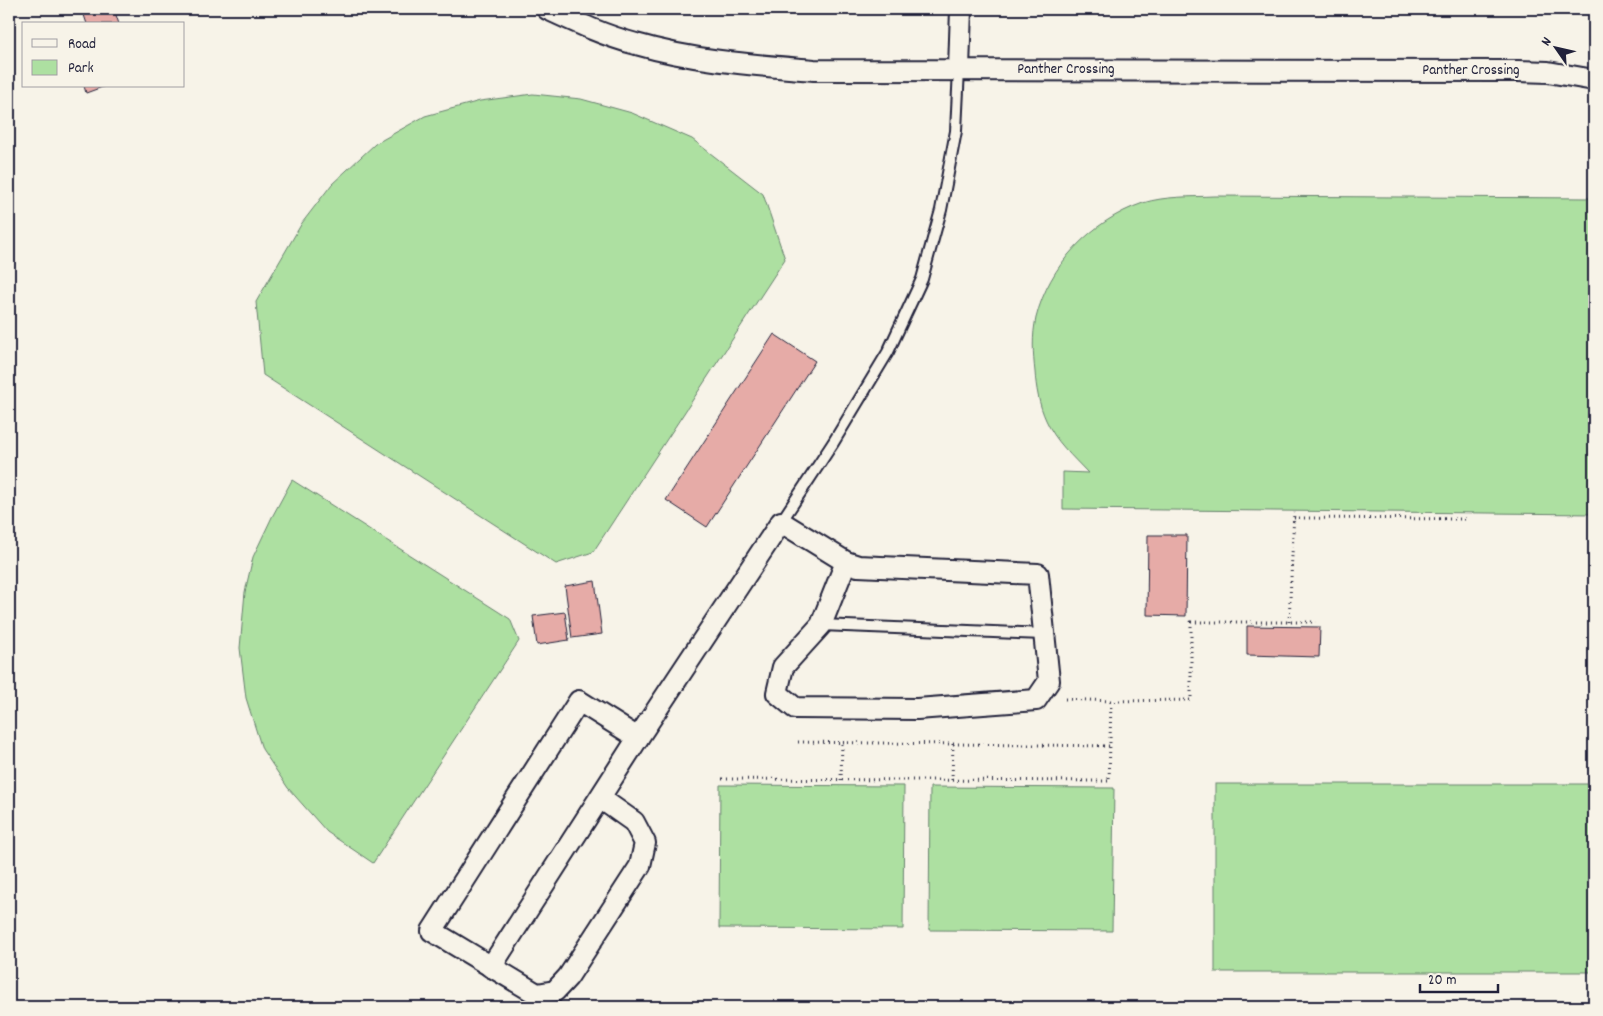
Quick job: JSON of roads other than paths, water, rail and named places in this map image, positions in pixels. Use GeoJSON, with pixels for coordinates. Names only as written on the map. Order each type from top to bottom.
{"type":"FeatureCollection","features":[{"type":"Feature","properties":{"kind":"street","name":"Panther Crossing"},"geometry":{"type":"LineString","coordinates":[[547,9],[635,44],[732,63],[814,70],[1518,71],[1548,72],[1594,80]]}},
{"type":"Feature","properties":{"kind":"street"},"geometry":{"type":"LineString","coordinates":[[959,69],[961,9]]}},
{"type":"Feature","properties":{"kind":"street"},"geometry":{"type":"LineString","coordinates":[[491,967],[638,738],[781,522],[846,562],[858,566],[1038,574],[1049,681],[1036,700],[917,709],[795,708],[777,693],[783,667],[821,625],[846,562]]}},
{"type":"Feature","properties":{"kind":"street"},"geometry":{"type":"LineString","coordinates":[[600,798],[634,822],[645,843],[640,866],[568,977],[555,991],[537,994],[432,931],[579,701],[638,738]]}},
{"type":"Feature","properties":{"kind":"lane"},"geometry":{"type":"LineString","coordinates":[[781,522],[888,352],[922,280],[941,210],[956,131],[959,69]]}},
{"type":"Feature","properties":{"kind":"lane"},"geometry":{"type":"LineString","coordinates":[[821,625],[1044,634]]}}]}
